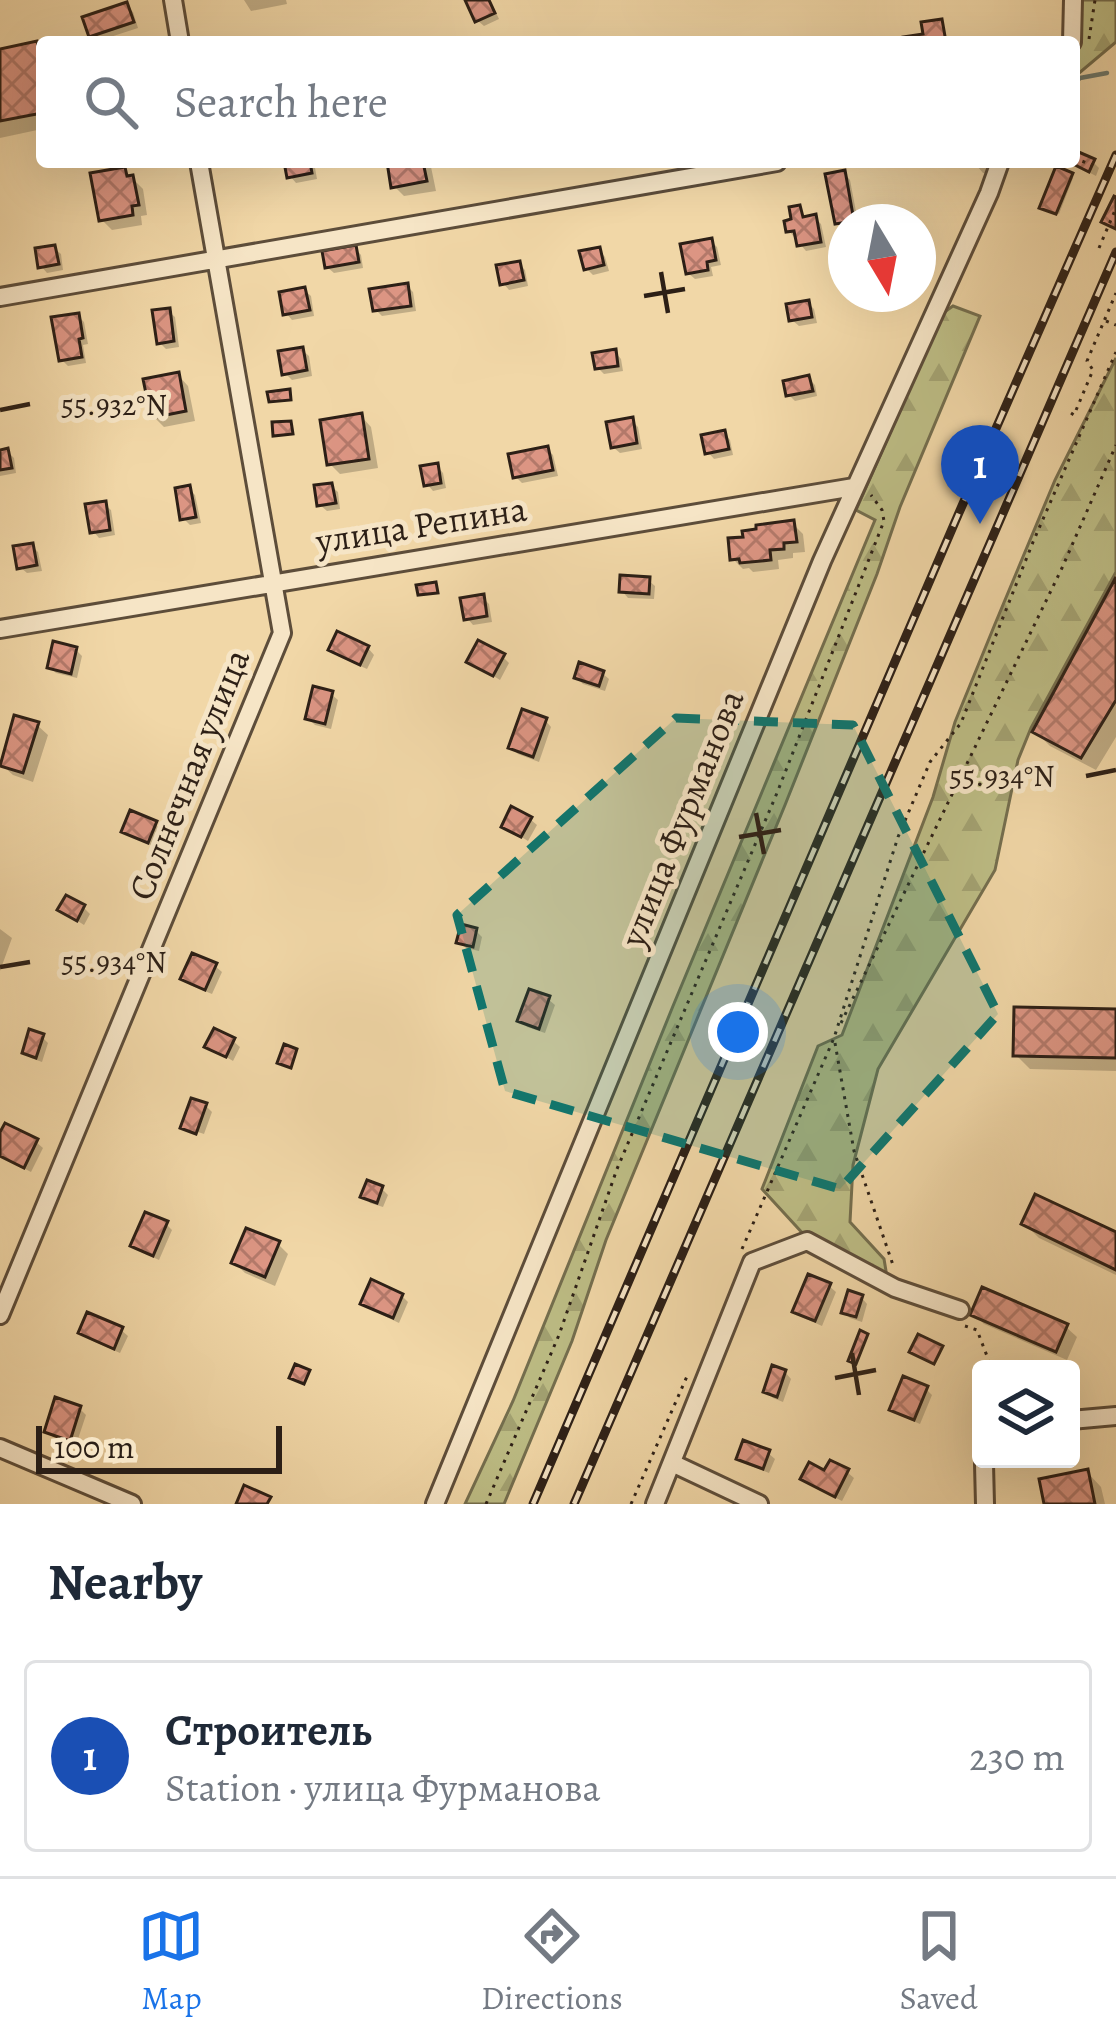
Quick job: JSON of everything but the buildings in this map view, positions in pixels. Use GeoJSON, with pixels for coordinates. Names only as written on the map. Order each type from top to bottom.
{"type":"FeatureCollection","features":[{"type":"Feature","properties":{"kind":"street"},"geometry":{"type":"LineString","coordinates":[[173,0],[178,36]]}},
{"type":"Feature","properties":{"kind":"street"},"geometry":{"type":"LineString","coordinates":[[1072,36],[1073,0]]}},
{"type":"Feature","properties":{"kind":"street","name":"Солнечная улица"},"geometry":{"type":"LineString","coordinates":[[0,1315],[282,633],[200,168]]}},
{"type":"Feature","properties":{"kind":"street"},"geometry":{"type":"LineString","coordinates":[[0,297],[743,168]]}},
{"type":"Feature","properties":{"kind":"street","name":"улица Фурманова"},"geometry":{"type":"LineString","coordinates":[[435,1504],[856,481],[998,168]]}},
{"type":"Feature","properties":{"kind":"street","name":"улица Репина"},"geometry":{"type":"LineString","coordinates":[[0,628],[856,481]]}},
{"type":"Feature","properties":{"kind":"street"},"geometry":{"type":"LineString","coordinates":[[655,1504],[747,1256],[807,1241],[958,1317]]}},
{"type":"Feature","properties":{"kind":"street"},"geometry":{"type":"LineString","coordinates":[[1080,1419],[1116,1416]]}},
{"type":"Feature","properties":{"kind":"street"},"geometry":{"type":"LineString","coordinates":[[0,1448],[132,1504]]}},
{"type":"Feature","properties":{"kind":"street"},"geometry":{"type":"LineString","coordinates":[[672,1463],[760,1504]]}},
{"type":"Feature","properties":{"kind":"street"},"geometry":{"type":"LineString","coordinates":[[985,1504],[986,1468]]}},
{"type":"Feature","properties":{"kind":"path"},"geometry":{"type":"LineString","coordinates":[[1080,161],[1092,166]]}},
{"type":"Feature","properties":{"kind":"path"},"geometry":{"type":"LineString","coordinates":[[1100,248],[1116,208]]}},
{"type":"Feature","properties":{"kind":"path"},"geometry":{"type":"LineString","coordinates":[[1071,412],[1074,415],[1094,370],[1088,361],[1116,292]]}},
{"type":"Feature","properties":{"kind":"path"},"geometry":{"type":"LineString","coordinates":[[1105,320],[1116,325]]}},
{"type":"Feature","properties":{"kind":"path"},"geometry":{"type":"LineString","coordinates":[[895,1288],[894,1270],[854,1150],[834,1038],[898,837],[931,762],[961,722],[1116,352]]}},
{"type":"Feature","properties":{"kind":"path"},"geometry":{"type":"LineString","coordinates":[[747,1256],[834,1038],[1116,445]]}},
{"type":"Feature","properties":{"kind":"path"},"geometry":{"type":"LineString","coordinates":[[486,1504],[559,1335],[617,1169],[777,794],[884,520],[882,510],[856,481]]}},
{"type":"Feature","properties":{"kind":"path"},"geometry":{"type":"LineString","coordinates":[[958,1317],[977,1330],[989,1360]]}},
{"type":"Feature","properties":{"kind":"path"},"geometry":{"type":"LineString","coordinates":[[632,1504],[686,1377]]}},
{"type":"Feature","properties":{"kind":"highlighted area"},"geometry":{"type":"Polygon","coordinates":[[[676,718],[853,725],[998,1014],[840,1189],[505,1091],[457,915],[676,718]]]}},
{"type":"Feature","properties":{"kind":"green space"},"geometry":{"type":"Polygon","coordinates":[[[1071,0],[1116,0],[1116,42],[1080,72],[1080,36],[1074,36],[1071,0]]]}},
{"type":"Feature","properties":{"kind":"green space"},"geometry":{"type":"Polygon","coordinates":[[[953,306],[980,316],[606,1240],[572,1341],[504,1504],[465,1504],[513,1401],[875,520],[856,510],[943,313],[953,306]]]}},
{"type":"Feature","properties":{"kind":"green space"},"geometry":{"type":"Polygon","coordinates":[[[1116,358],[1116,572],[1018,760],[995,870],[878,1069],[853,1165],[850,1222],[884,1259],[886,1271],[878,1276],[807,1238],[762,1189],[818,1046],[842,1035],[933,797],[955,722],[1055,480],[1116,358]]]}},
{"type":"Feature","properties":{"kind":"waterway"},"geometry":{"type":"LineString","coordinates":[[1080,78],[1107,73]]}},
{"type":"Feature","properties":{"kind":"railway"},"geometry":{"type":"LineString","coordinates":[[533,1504],[1116,155]]}},
{"type":"Feature","properties":{"kind":"railway"},"geometry":{"type":"LineString","coordinates":[[574,1504],[1116,252]]}},
{"type":"Feature","properties":{"kind":"place","name":"Строитель"},"geometry":{"type":"Point","coordinates":[980,524]}}]}
